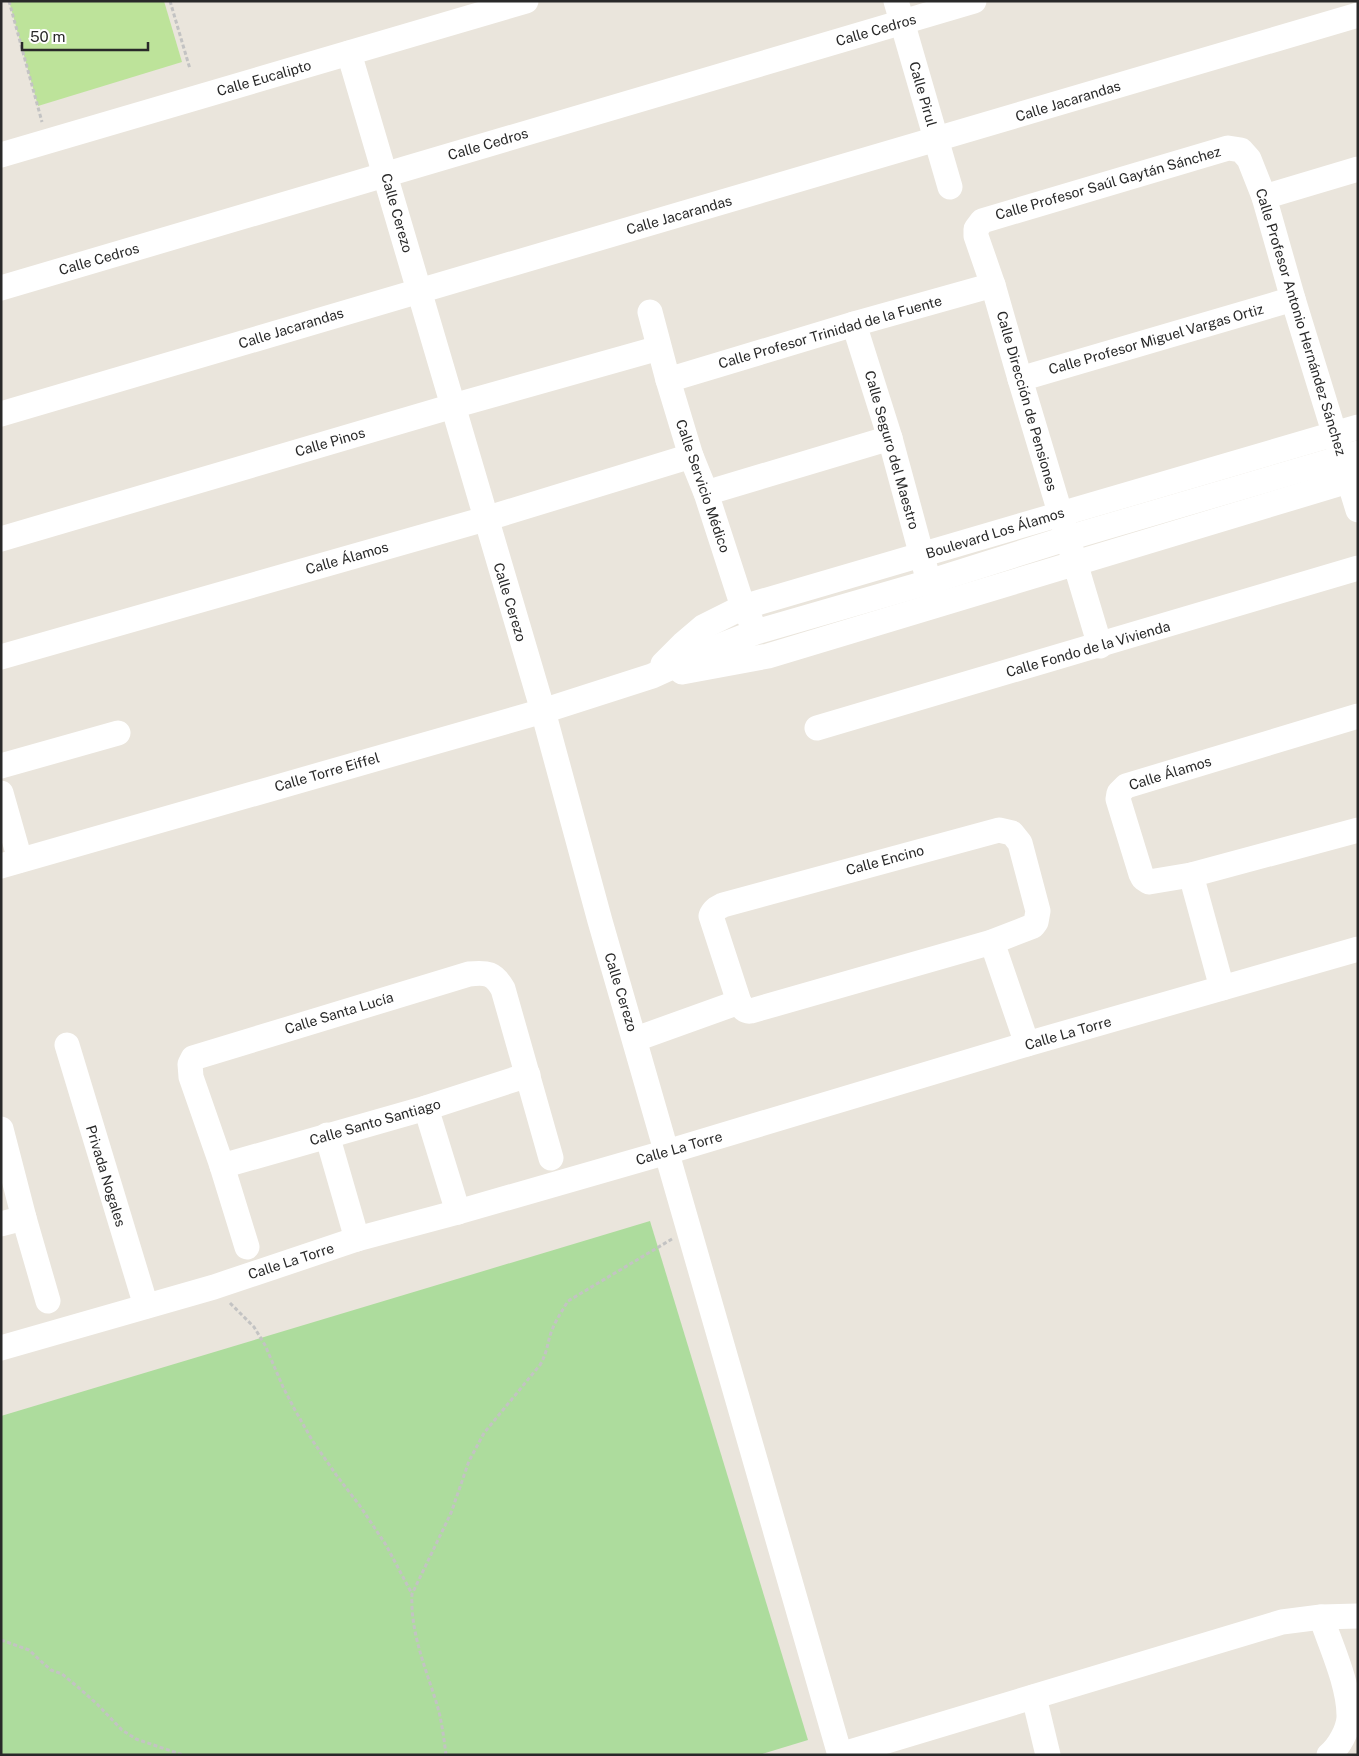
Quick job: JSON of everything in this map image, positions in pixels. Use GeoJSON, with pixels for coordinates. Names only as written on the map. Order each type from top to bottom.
{"type":"FeatureCollection","features":[{"type":"Feature","properties":{"kind":"street","name":"Calle Eucalipto"},"geometry":{"type":"LineString","coordinates":[[1,155],[349,53],[500,5],[526,1]]}},
{"type":"Feature","properties":{"kind":"street","name":"Calle Cedros"},"geometry":{"type":"LineString","coordinates":[[1,288],[386,174],[899,12],[974,1]]}},
{"type":"Feature","properties":{"kind":"street","name":"Calle Pirul"},"geometry":{"type":"LineString","coordinates":[[899,12],[950,187]]}},
{"type":"Feature","properties":{"kind":"street","name":"Calle Jacarandas"},"geometry":{"type":"LineString","coordinates":[[1,414],[1358,15]]}},
{"type":"Feature","properties":{"kind":"street","name":"Calle Cerezo"},"geometry":{"type":"LineString","coordinates":[[349,53],[543,711],[600,921],[636,1039],[840,1755]]}},
{"type":"Feature","properties":{"kind":"street","name":"Calle Profesor Antonio Hernández Sánchez"},"geometry":{"type":"LineString","coordinates":[[1228,148],[1240,150],[1249,158],[1264,197],[1334,434],[1350,455],[1358,510]]}},
{"type":"Feature","properties":{"kind":"street","name":"Calle Profesor Saúl Gaytán Sánchez"},"geometry":{"type":"LineString","coordinates":[[987,218],[1228,148]]}},
{"type":"Feature","properties":{"kind":"street"},"geometry":{"type":"LineString","coordinates":[[1264,197],[1358,169]]}},
{"type":"Feature","properties":{"kind":"street","name":"Calle Dirección de Pensiones"},"geometry":{"type":"LineString","coordinates":[[987,218],[978,225],[976,236],[993,284],[1100,646]]}},
{"type":"Feature","properties":{"kind":"street","name":"Calle Profesor Trinidad de la Fuente"},"geometry":{"type":"LineString","coordinates":[[668,380],[993,284]]}},
{"type":"Feature","properties":{"kind":"street","name":"Calle Profesor Miguel Vargas Ortiz"},"geometry":{"type":"LineString","coordinates":[[1020,379],[1293,299]]}},
{"type":"Feature","properties":{"kind":"street","name":"Calle Servicio Médico"},"geometry":{"type":"LineString","coordinates":[[650,312],[691,456],[706,493],[743,607],[768,656]]}},
{"type":"Feature","properties":{"kind":"street","name":"Calle Seguro del Maestro"},"geometry":{"type":"LineString","coordinates":[[854,324],[890,438],[936,605]]}},
{"type":"Feature","properties":{"kind":"street","name":"Calle Pinos"},"geometry":{"type":"LineString","coordinates":[[1,539],[453,406],[659,348]]}},
{"type":"Feature","properties":{"kind":"street","name":"Boulevard Los Álamos"},"geometry":{"type":"LineString","coordinates":[[652,676],[683,644],[703,628],[743,607],[1358,427]]}},
{"type":"Feature","properties":{"kind":"street"},"geometry":{"type":"LineString","coordinates":[[706,493],[890,438]]}},
{"type":"Feature","properties":{"kind":"street","name":"Boulevard Los Álamos"},"geometry":{"type":"LineString","coordinates":[[652,676],[707,651],[756,632],[1350,455]]}},
{"type":"Feature","properties":{"kind":"street","name":"Calle Álamos"},"geometry":{"type":"LineString","coordinates":[[1,657],[485,519],[691,456]]}},
{"type":"Feature","properties":{"kind":"street"},"geometry":{"type":"LineString","coordinates":[[652,676],[768,656],[1353,480]]}},
{"type":"Feature","properties":{"kind":"street","name":"Calle Fondo de la Vivienda"},"geometry":{"type":"LineString","coordinates":[[817,728],[1100,646],[1358,568]]}},
{"type":"Feature","properties":{"kind":"street","name":"Calle Torre Eiffel"},"geometry":{"type":"LineString","coordinates":[[11,863],[543,711],[652,676]]}},
{"type":"Feature","properties":{"kind":"street","name":"Calle Álamos"},"geometry":{"type":"LineString","coordinates":[[1358,716],[1122,788],[1118,798],[1143,878],[1153,882],[1192,875],[1358,830]]}},
{"type":"Feature","properties":{"kind":"street"},"geometry":{"type":"LineString","coordinates":[[1,766],[118,733]]}},
{"type":"Feature","properties":{"kind":"street"},"geometry":{"type":"LineString","coordinates":[[1,793],[11,863]]}},
{"type":"Feature","properties":{"kind":"street","name":"Calle Encino"},"geometry":{"type":"LineString","coordinates":[[999,830],[1012,833],[1020,843],[1038,911],[1038,916],[1033,926],[992,942],[751,1011],[743,1009],[739,1002],[711,916],[712,912],[722,905],[999,830]]}},
{"type":"Feature","properties":{"kind":"street"},"geometry":{"type":"LineString","coordinates":[[1192,875],[1222,988]]}},
{"type":"Feature","properties":{"kind":"street"},"geometry":{"type":"LineString","coordinates":[[992,942],[1027,1044]]}},
{"type":"Feature","properties":{"kind":"street","name":"Calle La Torre"},"geometry":{"type":"LineString","coordinates":[[1,1348],[214,1286],[357,1239],[667,1152],[1027,1044],[1358,949]]}},
{"type":"Feature","properties":{"kind":"street","name":"Calle Santa Lucía"},"geometry":{"type":"LineString","coordinates":[[247,1246],[191,1076],[190,1064],[193,1058],[469,974],[487,974],[498,981],[502,989],[551,1158]]}},
{"type":"Feature","properties":{"kind":"street"},"geometry":{"type":"LineString","coordinates":[[636,1039],[739,1002]]}},
{"type":"Feature","properties":{"kind":"street","name":"Privada Nogales"},"geometry":{"type":"LineString","coordinates":[[67,1045],[146,1306]]}},
{"type":"Feature","properties":{"kind":"street","name":"Calle Santo Santiago"},"geometry":{"type":"LineString","coordinates":[[222,1166],[426,1108],[528,1075]]}},
{"type":"Feature","properties":{"kind":"street"},"geometry":{"type":"LineString","coordinates":[[426,1108],[458,1212]]}},
{"type":"Feature","properties":{"kind":"street"},"geometry":{"type":"LineString","coordinates":[[1,1129],[13,1221],[48,1301]]}},
{"type":"Feature","properties":{"kind":"street"},"geometry":{"type":"LineString","coordinates":[[327,1135],[357,1239]]}},
{"type":"Feature","properties":{"kind":"street"},"geometry":{"type":"LineString","coordinates":[[840,1755],[1282,1622],[1321,1617],[1358,1616]]}},
{"type":"Feature","properties":{"kind":"street"},"geometry":{"type":"LineString","coordinates":[[1321,1617],[1344,1683],[1349,1719],[1344,1735],[1329,1755]]}},
{"type":"Feature","properties":{"kind":"street"},"geometry":{"type":"LineString","coordinates":[[1034,1697],[1048,1755]]}},
{"type":"Feature","properties":{"kind":"path"},"geometry":{"type":"LineString","coordinates":[[9,1],[48,142]]}},
{"type":"Feature","properties":{"kind":"path"},"geometry":{"type":"LineString","coordinates":[[170,1],[190,69]]}},
{"type":"Feature","properties":{"kind":"path"},"geometry":{"type":"LineString","coordinates":[[446,1755],[438,1711],[414,1629],[411,1606],[412,1594],[452,1513],[469,1461],[484,1433],[540,1365],[546,1354],[551,1332],[568,1301],[690,1228]]}},
{"type":"Feature","properties":{"kind":"path"},"geometry":{"type":"LineString","coordinates":[[214,1286],[254,1327],[265,1344],[283,1387],[299,1418],[386,1545],[412,1594]]}},
{"type":"Feature","properties":{"kind":"path"},"geometry":{"type":"LineString","coordinates":[[1,1640],[29,1650],[51,1670],[62,1674],[98,1704],[122,1730],[136,1739],[182,1755]]}},
{"type":"Feature","properties":{"kind":"green space"},"geometry":{"type":"Polygon","coordinates":[[[9,1],[164,1],[182,62],[38,106],[9,1]]]}},
{"type":"Feature","properties":{"kind":"green space"},"geometry":{"type":"Polygon","coordinates":[[[650,1221],[808,1740],[759,1755],[1,1755],[1,1416],[650,1221]]]}}]}
